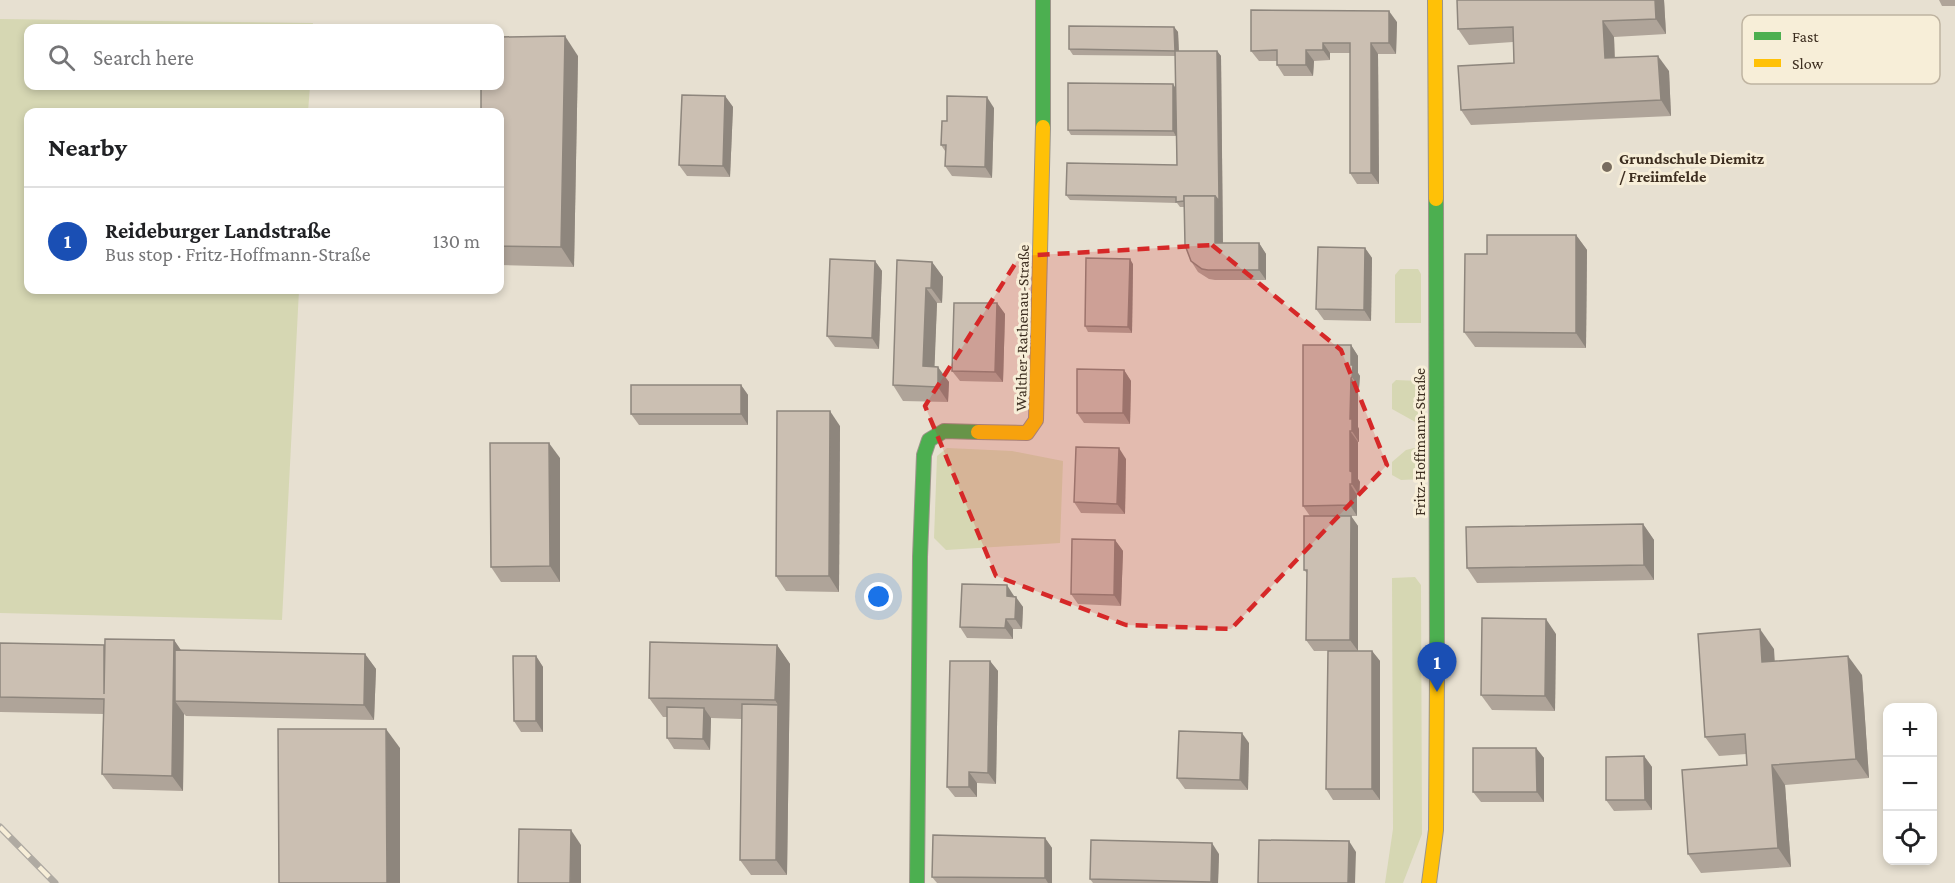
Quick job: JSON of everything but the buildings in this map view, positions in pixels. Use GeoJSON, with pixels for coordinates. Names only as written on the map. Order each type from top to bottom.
{"type":"FeatureCollection","features":[{"type":"Feature","properties":{"kind":"street","name":"Walther-Rathenau-Straße"},"geometry":{"type":"LineString","coordinates":[[917,883],[924,455],[929,440],[944,431],[1027,433],[1036,420],[1043,0]]}},
{"type":"Feature","properties":{"kind":"street","name":"Fritz-Hoffmann-Straße"},"geometry":{"type":"LineString","coordinates":[[1429,883],[1436,830],[1437,717],[1435,0]]}},
{"type":"Feature","properties":{"kind":"highlighted area"},"geometry":{"type":"Polygon","coordinates":[[[1212,245],[1341,350],[1387,465],[1231,629],[1126,625],[996,576],[925,406],[1020,256],[1212,245]]]}},
{"type":"Feature","properties":{"kind":"green space"},"geometry":{"type":"Polygon","coordinates":[[[0,19],[313,23],[24,24],[24,90],[310,90],[308,108],[24,108],[24,294],[299,294],[282,620],[0,613],[0,19]]]}},
{"type":"Feature","properties":{"kind":"green space"},"geometry":{"type":"Polygon","coordinates":[[[1400,269],[1418,269],[1421,274],[1421,323],[1395,323],[1395,275],[1400,269]]]}},
{"type":"Feature","properties":{"kind":"green space"},"geometry":{"type":"Polygon","coordinates":[[[1396,380],[1420,381],[1419,424],[1392,409],[1392,384],[1396,380]]]}},
{"type":"Feature","properties":{"kind":"green space"},"geometry":{"type":"Polygon","coordinates":[[[947,448],[1012,451],[1063,461],[1060,543],[946,550],[934,538],[937,456],[947,448]]]}},
{"type":"Feature","properties":{"kind":"green space"},"geometry":{"type":"Polygon","coordinates":[[[1414,448],[1421,450],[1422,479],[1401,480],[1392,475],[1392,462],[1406,450],[1414,448]]]}},
{"type":"Feature","properties":{"kind":"green space"},"geometry":{"type":"Polygon","coordinates":[[[1415,577],[1421,585],[1422,834],[1403,883],[1385,883],[1393,829],[1392,578],[1415,577]]]}},
{"type":"Feature","properties":{"kind":"railway"},"geometry":{"type":"LineString","coordinates":[[0,827],[55,883]]}},
{"type":"Feature","properties":{"kind":"traffic: fast"},"geometry":{"type":"LineString","coordinates":[[1043,0],[1043,127]]}},
{"type":"Feature","properties":{"kind":"traffic: fast"},"geometry":{"type":"LineString","coordinates":[[1436,199],[1437,672]]}},
{"type":"Feature","properties":{"kind":"traffic: fast"},"geometry":{"type":"LineString","coordinates":[[917,883],[920,557],[924,455],[929,440],[944,431],[978,432]]}},
{"type":"Feature","properties":{"kind":"traffic: slow"},"geometry":{"type":"LineString","coordinates":[[1435,0],[1436,199]]}},
{"type":"Feature","properties":{"kind":"traffic: slow"},"geometry":{"type":"LineString","coordinates":[[978,432],[1027,433],[1036,420],[1043,127]]}},
{"type":"Feature","properties":{"kind":"traffic: slow"},"geometry":{"type":"LineString","coordinates":[[1429,883],[1436,830],[1437,672]]}},
{"type":"Feature","properties":{"kind":"place","name":"Grundschule Diemitz / Freiimfelde"},"geometry":{"type":"Point","coordinates":[1607,167]}},
{"type":"Feature","properties":{"kind":"place","name":"Reideburger Landstraße"},"geometry":{"type":"Point","coordinates":[1437,692]}}]}
